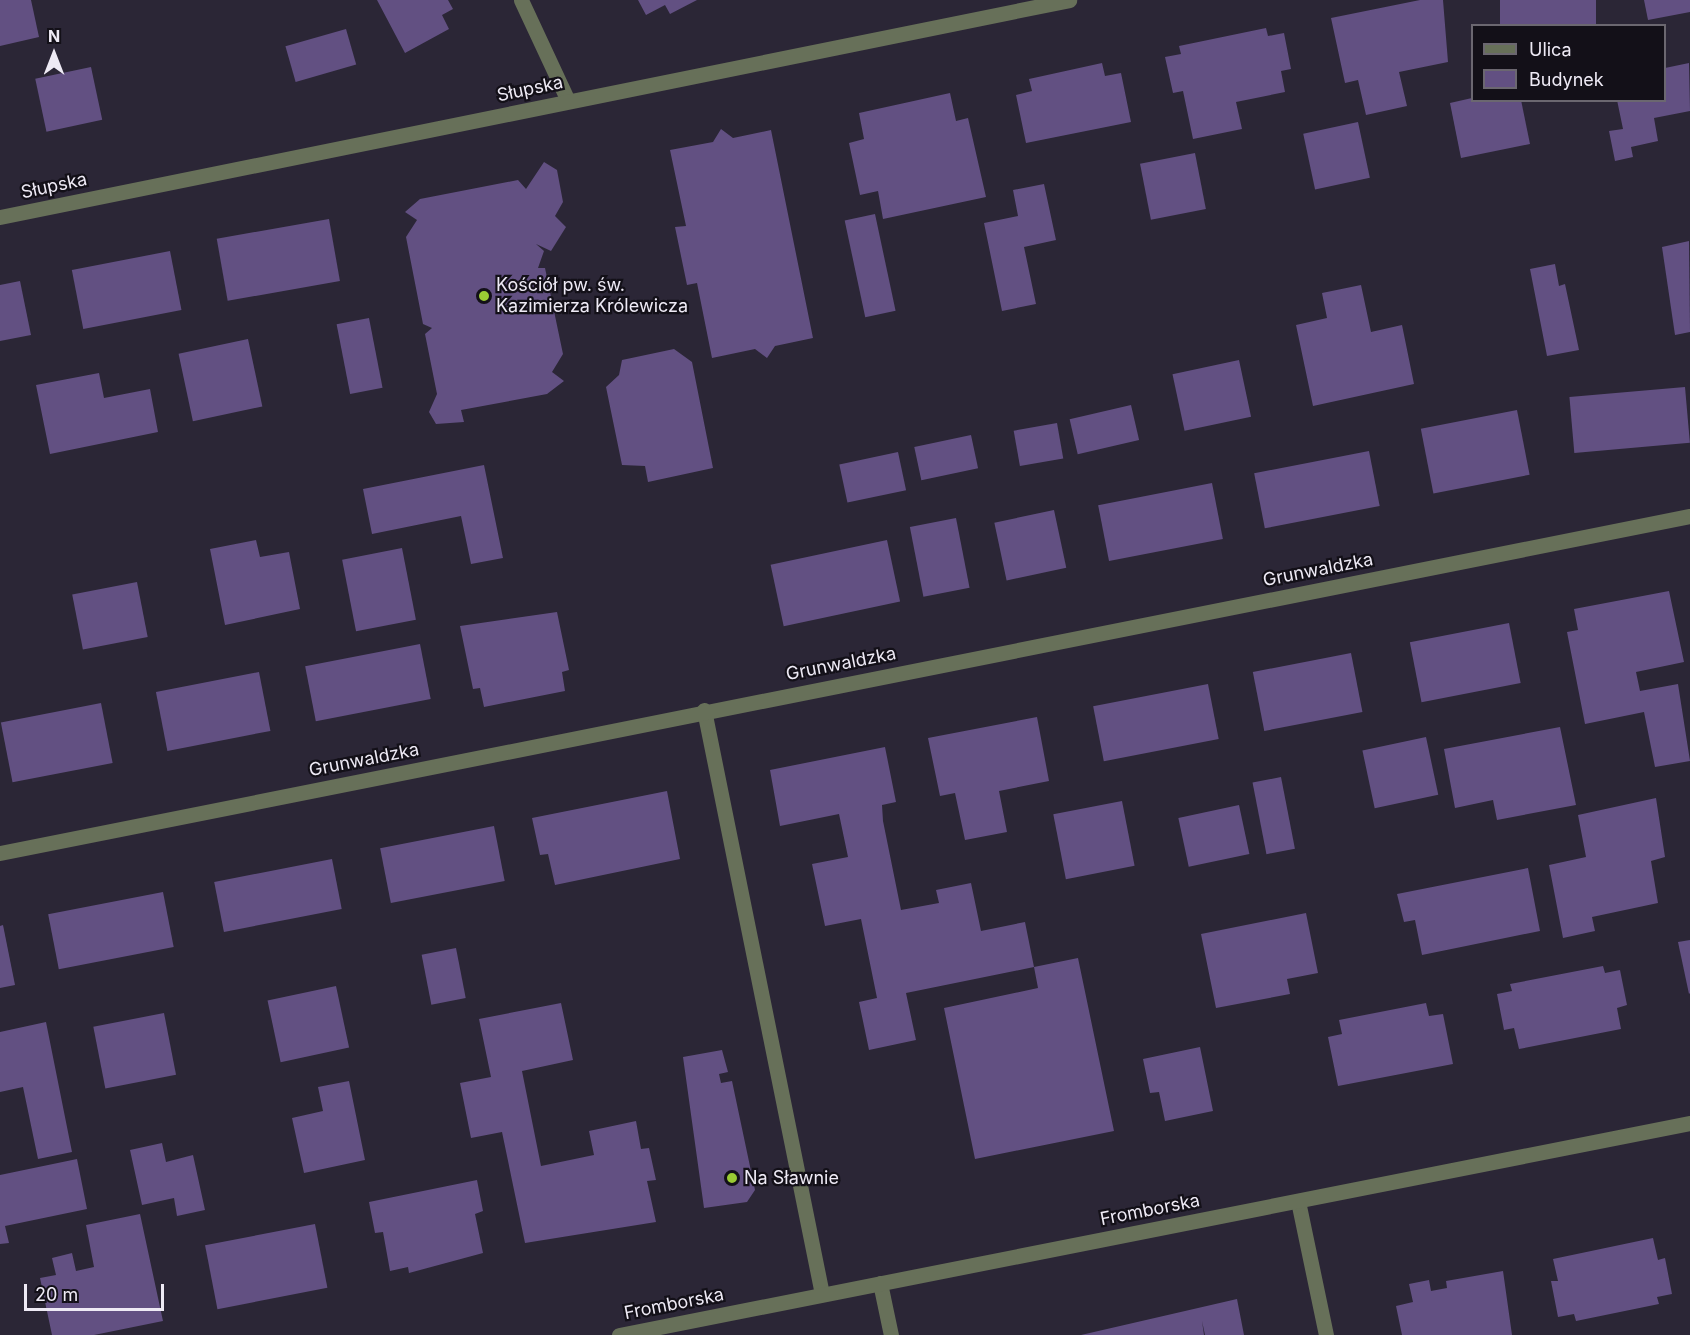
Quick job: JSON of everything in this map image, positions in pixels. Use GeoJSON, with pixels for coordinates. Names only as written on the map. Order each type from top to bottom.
{"type":"FeatureCollection","features":[{"type":"Feature","properties":{"kind":"street"},"geometry":{"type":"LineString","coordinates":[[521,0],[568,101]]}},
{"type":"Feature","properties":{"kind":"street","name":"Słupska"},"geometry":{"type":"LineString","coordinates":[[0,217],[1069,0]]}},
{"type":"Feature","properties":{"kind":"street","name":"Grunwaldzka"},"geometry":{"type":"LineString","coordinates":[[0,853],[704,710],[1690,516]]}},
{"type":"Feature","properties":{"kind":"street"},"geometry":{"type":"LineString","coordinates":[[704,710],[822,1294]]}},
{"type":"Feature","properties":{"kind":"street","name":"Fromborska"},"geometry":{"type":"LineString","coordinates":[[618,1335],[1690,1123]]}},
{"type":"Feature","properties":{"kind":"street"},"geometry":{"type":"LineString","coordinates":[[1298,1201],[1326,1335]]}},
{"type":"Feature","properties":{"kind":"street"},"geometry":{"type":"LineString","coordinates":[[880,1283],[891,1335]]}},
{"type":"Feature","properties":{"kind":"building"},"geometry":{"type":"Polygon","coordinates":[[[0,0],[31,0],[39,37],[0,46],[0,0]]]}},
{"type":"Feature","properties":{"kind":"building"},"geometry":{"type":"Polygon","coordinates":[[[377,0],[448,0],[453,9],[442,15],[449,29],[405,53],[377,0]]]}},
{"type":"Feature","properties":{"kind":"building"},"geometry":{"type":"Polygon","coordinates":[[[638,0],[697,0],[670,14],[665,5],[646,15],[638,0]]]}},
{"type":"Feature","properties":{"kind":"building"},"geometry":{"type":"Polygon","coordinates":[[[1420,0],[1443,0],[1448,62],[1399,72],[1407,106],[1366,115],[1358,80],[1345,83],[1331,18],[1420,0]]]}},
{"type":"Feature","properties":{"kind":"building"},"geometry":{"type":"Polygon","coordinates":[[[1500,0],[1596,0],[1596,24],[1500,24],[1500,0]]]}},
{"type":"Feature","properties":{"kind":"building"},"geometry":{"type":"Polygon","coordinates":[[[1644,0],[1690,0],[1690,12],[1648,20],[1644,0]]]}},
{"type":"Feature","properties":{"kind":"building"},"geometry":{"type":"Polygon","coordinates":[[[1266,28],[1268,36],[1284,33],[1291,69],[1281,71],[1285,92],[1236,102],[1242,129],[1193,139],[1183,91],[1173,93],[1165,57],[1181,54],[1179,46],[1266,28]]]}},
{"type":"Feature","properties":{"kind":"building"},"geometry":{"type":"Polygon","coordinates":[[[346,29],[356,65],[296,82],[285,46],[346,29]]]}},
{"type":"Feature","properties":{"kind":"building"},"geometry":{"type":"Polygon","coordinates":[[[1102,63],[1105,76],[1121,73],[1131,122],[1026,143],[1016,95],[1032,91],[1029,79],[1102,63]]]}},
{"type":"Feature","properties":{"kind":"building"},"geometry":{"type":"Polygon","coordinates":[[[1689,63],[1690,111],[1654,118],[1658,141],[1631,147],[1633,157],[1615,161],[1609,131],[1623,129],[1617,102],[1666,102],[1666,68],[1689,63]]]}},
{"type":"Feature","properties":{"kind":"building"},"geometry":{"type":"Polygon","coordinates":[[[91,67],[102,120],[46,132],[35,79],[91,67]]]}},
{"type":"Feature","properties":{"kind":"building"},"geometry":{"type":"Polygon","coordinates":[[[950,93],[956,121],[968,118],[986,197],[883,219],[878,191],[860,195],[849,143],[864,139],[859,113],[950,93]]]}},
{"type":"Feature","properties":{"kind":"building"},"geometry":{"type":"Polygon","coordinates":[[[1471,98],[1471,102],[1521,102],[1530,144],[1461,158],[1450,103],[1471,98]]]}},
{"type":"Feature","properties":{"kind":"building"},"geometry":{"type":"Polygon","coordinates":[[[1358,122],[1370,178],[1315,189],[1303,134],[1358,122]]]}},
{"type":"Feature","properties":{"kind":"building"},"geometry":{"type":"Polygon","coordinates":[[[721,129],[733,138],[771,130],[813,338],[775,346],[767,358],[755,349],[712,358],[697,283],[687,285],[675,227],[686,226],[670,150],[713,142],[721,129]]]}},
{"type":"Feature","properties":{"kind":"building"},"geometry":{"type":"Polygon","coordinates":[[[1195,153],[1206,209],[1151,220],[1140,164],[1195,153]]]}},
{"type":"Feature","properties":{"kind":"building","name":"Kościół pw. św. Kazimierza Królewicza"},"geometry":{"type":"Polygon","coordinates":[[[544,162],[557,170],[563,202],[555,216],[566,227],[551,251],[536,244],[544,251],[538,268],[545,268],[563,354],[552,372],[564,381],[547,394],[461,410],[464,422],[436,424],[429,412],[437,394],[425,334],[432,328],[423,324],[406,237],[417,220],[405,212],[420,199],[518,180],[526,189],[544,162]]]}},
{"type":"Feature","properties":{"kind":"building"},"geometry":{"type":"Polygon","coordinates":[[[1044,184],[1056,240],[1024,247],[1036,304],[1002,311],[984,223],[1018,216],[1013,190],[1044,184]]]}},
{"type":"Feature","properties":{"kind":"building"},"geometry":{"type":"Polygon","coordinates":[[[875,214],[896,311],[865,317],[845,220],[875,214]]]}},
{"type":"Feature","properties":{"kind":"building"},"geometry":{"type":"Polygon","coordinates":[[[329,219],[340,281],[228,301],[217,239],[329,219]]]}},
{"type":"Feature","properties":{"kind":"building"},"geometry":{"type":"Polygon","coordinates":[[[1689,241],[1690,332],[1675,335],[1662,247],[1689,241]]]}},
{"type":"Feature","properties":{"kind":"building"},"geometry":{"type":"Polygon","coordinates":[[[170,251],[181,310],[83,329],[72,270],[170,251]]]}},
{"type":"Feature","properties":{"kind":"building"},"geometry":{"type":"Polygon","coordinates":[[[1555,264],[1559,286],[1565,284],[1579,350],[1547,356],[1530,269],[1555,264]]]}},
{"type":"Feature","properties":{"kind":"building"},"geometry":{"type":"Polygon","coordinates":[[[20,281],[31,335],[0,341],[0,285],[20,281]]]}},
{"type":"Feature","properties":{"kind":"building"},"geometry":{"type":"Polygon","coordinates":[[[1361,285],[1371,332],[1402,325],[1414,384],[1313,406],[1296,325],[1327,318],[1322,293],[1361,285]]]}},
{"type":"Feature","properties":{"kind":"building"},"geometry":{"type":"Polygon","coordinates":[[[369,318],[383,388],[350,394],[337,324],[369,318]]]}},
{"type":"Feature","properties":{"kind":"building"},"geometry":{"type":"Polygon","coordinates":[[[248,339],[262,406],[193,421],[179,354],[248,339]]]}},
{"type":"Feature","properties":{"kind":"building"},"geometry":{"type":"Polygon","coordinates":[[[674,349],[692,362],[713,468],[648,482],[645,466],[622,465],[606,387],[619,375],[622,360],[674,349]]]}},
{"type":"Feature","properties":{"kind":"building"},"geometry":{"type":"Polygon","coordinates":[[[1239,360],[1251,417],[1185,431],[1172,374],[1239,360]]]}},
{"type":"Feature","properties":{"kind":"building"},"geometry":{"type":"Polygon","coordinates":[[[99,373],[104,398],[150,389],[158,432],[50,454],[36,385],[99,373]]]}},
{"type":"Feature","properties":{"kind":"building"},"geometry":{"type":"Polygon","coordinates":[[[1685,387],[1690,443],[1574,453],[1569,397],[1685,387]]]}},
{"type":"Feature","properties":{"kind":"building"},"geometry":{"type":"Polygon","coordinates":[[[1131,405],[1139,440],[1078,454],[1070,419],[1131,405]]]}},
{"type":"Feature","properties":{"kind":"building"},"geometry":{"type":"Polygon","coordinates":[[[1517,410],[1530,475],[1433,493],[1421,429],[1517,410]]]}},
{"type":"Feature","properties":{"kind":"building"},"geometry":{"type":"Polygon","coordinates":[[[1057,423],[1063,458],[1020,466],[1014,431],[1057,423]]]}},
{"type":"Feature","properties":{"kind":"building"},"geometry":{"type":"Polygon","coordinates":[[[971,435],[978,468],[921,480],[914,447],[971,435]]]}},
{"type":"Feature","properties":{"kind":"building"},"geometry":{"type":"Polygon","coordinates":[[[1369,451],[1380,506],[1265,528],[1254,473],[1369,451]]]}},
{"type":"Feature","properties":{"kind":"building"},"geometry":{"type":"Polygon","coordinates":[[[898,452],[906,490],[847,503],[839,464],[898,452]]]}},
{"type":"Feature","properties":{"kind":"building"},"geometry":{"type":"Polygon","coordinates":[[[484,465],[503,558],[471,564],[461,516],[372,534],[363,489],[484,465]]]}},
{"type":"Feature","properties":{"kind":"building"},"geometry":{"type":"Polygon","coordinates":[[[1212,483],[1223,539],[1109,561],[1098,505],[1212,483]]]}},
{"type":"Feature","properties":{"kind":"building"},"geometry":{"type":"Polygon","coordinates":[[[1054,510],[1066,568],[1007,580],[994,523],[1054,510]]]}},
{"type":"Feature","properties":{"kind":"building"},"geometry":{"type":"Polygon","coordinates":[[[956,518],[970,588],[923,597],[910,527],[956,518]]]}},
{"type":"Feature","properties":{"kind":"building"},"geometry":{"type":"Polygon","coordinates":[[[256,540],[260,557],[289,552],[300,609],[225,625],[210,549],[256,540]]]}},
{"type":"Feature","properties":{"kind":"building"},"geometry":{"type":"Polygon","coordinates":[[[887,540],[900,602],[784,626],[771,565],[887,540]]]}},
{"type":"Feature","properties":{"kind":"building"},"geometry":{"type":"Polygon","coordinates":[[[402,548],[416,620],[356,631],[342,560],[402,548]]]}},
{"type":"Feature","properties":{"kind":"building"},"geometry":{"type":"Polygon","coordinates":[[[137,582],[148,637],[83,650],[72,595],[137,582]]]}},
{"type":"Feature","properties":{"kind":"building"},"geometry":{"type":"Polygon","coordinates":[[[1669,591],[1684,662],[1636,672],[1640,691],[1678,684],[1690,761],[1655,767],[1644,712],[1585,724],[1567,632],[1578,630],[1574,609],[1669,591]]]}},
{"type":"Feature","properties":{"kind":"building"},"geometry":{"type":"Polygon","coordinates":[[[557,612],[569,670],[562,672],[565,691],[484,707],[480,688],[473,689],[460,626],[557,612]]]}},
{"type":"Feature","properties":{"kind":"building"},"geometry":{"type":"Polygon","coordinates":[[[1509,623],[1521,683],[1421,702],[1410,642],[1509,623]]]}},
{"type":"Feature","properties":{"kind":"building"},"geometry":{"type":"Polygon","coordinates":[[[420,644],[431,699],[316,721],[305,666],[420,644]]]}},
{"type":"Feature","properties":{"kind":"building"},"geometry":{"type":"Polygon","coordinates":[[[1351,653],[1362,712],[1264,731],[1253,672],[1351,653]]]}},
{"type":"Feature","properties":{"kind":"building"},"geometry":{"type":"Polygon","coordinates":[[[259,672],[270,731],[167,751],[156,692],[259,672]]]}},
{"type":"Feature","properties":{"kind":"building"},"geometry":{"type":"Polygon","coordinates":[[[1208,684],[1219,739],[1104,761],[1093,706],[1208,684]]]}},
{"type":"Feature","properties":{"kind":"building"},"geometry":{"type":"Polygon","coordinates":[[[101,703],[113,763],[13,782],[1,722],[101,703]]]}},
{"type":"Feature","properties":{"kind":"building"},"geometry":{"type":"Polygon","coordinates":[[[1037,717],[1049,781],[999,791],[1007,832],[965,840],[955,793],[940,796],[928,738],[1037,717]]]}},
{"type":"Feature","properties":{"kind":"building"},"geometry":{"type":"Polygon","coordinates":[[[1560,727],[1576,805],[1497,820],[1493,800],[1455,808],[1444,749],[1560,727]]]}},
{"type":"Feature","properties":{"kind":"building"},"geometry":{"type":"Polygon","coordinates":[[[1426,737],[1438,795],[1375,808],[1362,751],[1426,737]]]}},
{"type":"Feature","properties":{"kind":"building"},"geometry":{"type":"Polygon","coordinates":[[[885,747],[896,802],[882,805],[883,821],[901,910],[939,903],[936,890],[971,883],[981,931],[1025,922],[1034,967],[906,993],[916,1040],[869,1050],[859,1002],[877,998],[861,919],[825,926],[812,864],[848,857],[839,814],[780,826],[770,770],[885,747]]]}},
{"type":"Feature","properties":{"kind":"building"},"geometry":{"type":"Polygon","coordinates":[[[1281,777],[1295,849],[1266,854],[1253,783],[1281,777]]]}},
{"type":"Feature","properties":{"kind":"building"},"geometry":{"type":"Polygon","coordinates":[[[667,791],[680,859],[555,885],[548,854],[540,855],[532,818],[667,791]]]}},
{"type":"Feature","properties":{"kind":"building"},"geometry":{"type":"Polygon","coordinates":[[[1656,798],[1665,857],[1651,861],[1658,903],[1592,917],[1595,931],[1563,938],[1549,865],[1586,857],[1578,815],[1656,798]]]}},
{"type":"Feature","properties":{"kind":"building"},"geometry":{"type":"Polygon","coordinates":[[[1122,801],[1135,866],[1066,879],[1053,814],[1122,801]]]}},
{"type":"Feature","properties":{"kind":"building"},"geometry":{"type":"Polygon","coordinates":[[[1239,805],[1249,854],[1189,867],[1178,818],[1239,805]]]}},
{"type":"Feature","properties":{"kind":"building"},"geometry":{"type":"Polygon","coordinates":[[[494,826],[505,881],[391,903],[380,848],[494,826]]]}},
{"type":"Feature","properties":{"kind":"building"},"geometry":{"type":"Polygon","coordinates":[[[332,859],[342,909],[224,932],[214,882],[332,859]]]}},
{"type":"Feature","properties":{"kind":"building"},"geometry":{"type":"Polygon","coordinates":[[[1528,868],[1540,931],[1422,955],[1415,920],[1404,922],[1397,894],[1528,868]]]}},
{"type":"Feature","properties":{"kind":"building"},"geometry":{"type":"Polygon","coordinates":[[[163,892],[174,947],[59,969],[48,914],[163,892]]]}},
{"type":"Feature","properties":{"kind":"building"},"geometry":{"type":"Polygon","coordinates":[[[1306,913],[1318,973],[1287,979],[1290,994],[1216,1008],[1201,934],[1306,913]]]}},
{"type":"Feature","properties":{"kind":"building"},"geometry":{"type":"Polygon","coordinates":[[[3,925],[15,985],[0,988],[0,926],[3,925]]]}},
{"type":"Feature","properties":{"kind":"building"},"geometry":{"type":"Polygon","coordinates":[[[1690,940],[1690,993],[1689,994],[1678,942],[1690,940]]]}},
{"type":"Feature","properties":{"kind":"building"},"geometry":{"type":"Polygon","coordinates":[[[456,948],[466,998],[431,1005],[422,955],[456,948]]]}},
{"type":"Feature","properties":{"kind":"building"},"geometry":{"type":"Polygon","coordinates":[[[1078,958],[1114,1131],[975,1159],[944,1008],[1038,988],[1034,967],[1078,958]]]}},
{"type":"Feature","properties":{"kind":"building"},"geometry":{"type":"Polygon","coordinates":[[[1603,966],[1605,973],[1620,970],[1627,1005],[1617,1008],[1621,1029],[1519,1049],[1514,1028],[1504,1030],[1497,994],[1512,991],[1510,984],[1603,966]]]}},
{"type":"Feature","properties":{"kind":"building"},"geometry":{"type":"Polygon","coordinates":[[[336,986],[349,1048],[281,1062],[268,1001],[336,986]]]}},
{"type":"Feature","properties":{"kind":"building"},"geometry":{"type":"Polygon","coordinates":[[[561,1003],[573,1060],[522,1071],[541,1166],[594,1155],[589,1131],[636,1121],[641,1149],[649,1148],[656,1180],[647,1181],[656,1222],[525,1243],[502,1132],[471,1138],[460,1083],[491,1077],[479,1019],[561,1003]]]}},
{"type":"Feature","properties":{"kind":"building"},"geometry":{"type":"Polygon","coordinates":[[[1426,1003],[1429,1016],[1443,1014],[1453,1064],[1338,1086],[1328,1037],[1342,1034],[1339,1020],[1426,1003]]]}},
{"type":"Feature","properties":{"kind":"building"},"geometry":{"type":"Polygon","coordinates":[[[164,1013],[176,1075],[105,1089],[93,1027],[164,1013]]]}},
{"type":"Feature","properties":{"kind":"building"},"geometry":{"type":"Polygon","coordinates":[[[46,1022],[72,1152],[38,1159],[23,1087],[0,1092],[0,1032],[46,1022]]]}},
{"type":"Feature","properties":{"kind":"building"},"geometry":{"type":"Polygon","coordinates":[[[1200,1047],[1213,1111],[1165,1121],[1159,1092],[1150,1093],[1143,1059],[1200,1047]]]}},
{"type":"Feature","properties":{"kind":"building"},"geometry":{"type":"Polygon","coordinates":[[[722,1050],[728,1072],[719,1074],[721,1083],[732,1081],[755,1190],[747,1202],[704,1208],[683,1057],[722,1050]]]}},
{"type":"Feature","properties":{"kind":"building"},"geometry":{"type":"Polygon","coordinates":[[[349,1081],[365,1160],[304,1173],[292,1118],[323,1111],[318,1087],[349,1081]]]}},
{"type":"Feature","properties":{"kind":"building"},"geometry":{"type":"Polygon","coordinates":[[[162,1143],[166,1162],[193,1155],[205,1210],[177,1216],[174,1198],[142,1205],[130,1150],[162,1143]]]}},
{"type":"Feature","properties":{"kind":"building"},"geometry":{"type":"Polygon","coordinates":[[[77,1159],[87,1209],[5,1226],[9,1243],[0,1244],[0,1175],[77,1159]]]}},
{"type":"Feature","properties":{"kind":"building"},"geometry":{"type":"Polygon","coordinates":[[[477,1180],[483,1211],[475,1214],[483,1253],[409,1273],[408,1267],[390,1271],[383,1232],[375,1233],[369,1202],[477,1180]]]}},
{"type":"Feature","properties":{"kind":"building"},"geometry":{"type":"Polygon","coordinates":[[[140,1214],[163,1321],[94,1335],[52,1335],[40,1278],[56,1275],[52,1258],[72,1253],[76,1271],[94,1267],[86,1225],[140,1214]]]}},
{"type":"Feature","properties":{"kind":"building"},"geometry":{"type":"Polygon","coordinates":[[[315,1224],[327,1288],[217,1309],[205,1245],[315,1224]]]}},
{"type":"Feature","properties":{"kind":"building"},"geometry":{"type":"Polygon","coordinates":[[[1653,1238],[1658,1260],[1665,1258],[1672,1294],[1657,1297],[1659,1304],[1576,1321],[1574,1314],[1558,1317],[1551,1281],[1558,1281],[1553,1259],[1653,1238]]]}},
{"type":"Feature","properties":{"kind":"building"},"geometry":{"type":"Polygon","coordinates":[[[1503,1271],[1512,1335],[1402,1335],[1396,1306],[1413,1302],[1409,1284],[1429,1280],[1431,1291],[1447,1288],[1446,1281],[1503,1271]]]}},
{"type":"Feature","properties":{"kind":"building"},"geometry":{"type":"Polygon","coordinates":[[[1237,1299],[1244,1335],[1205,1335],[1202,1321],[1204,1335],[1081,1335],[1237,1299]]]}},
{"type":"Feature","properties":{"kind":"place","name":"Kościół pw. św. Kazimierza Królewicza"},"geometry":{"type":"Point","coordinates":[484,296]}},
{"type":"Feature","properties":{"kind":"place","name":"Na Sławnie"},"geometry":{"type":"Point","coordinates":[732,1178]}}]}
